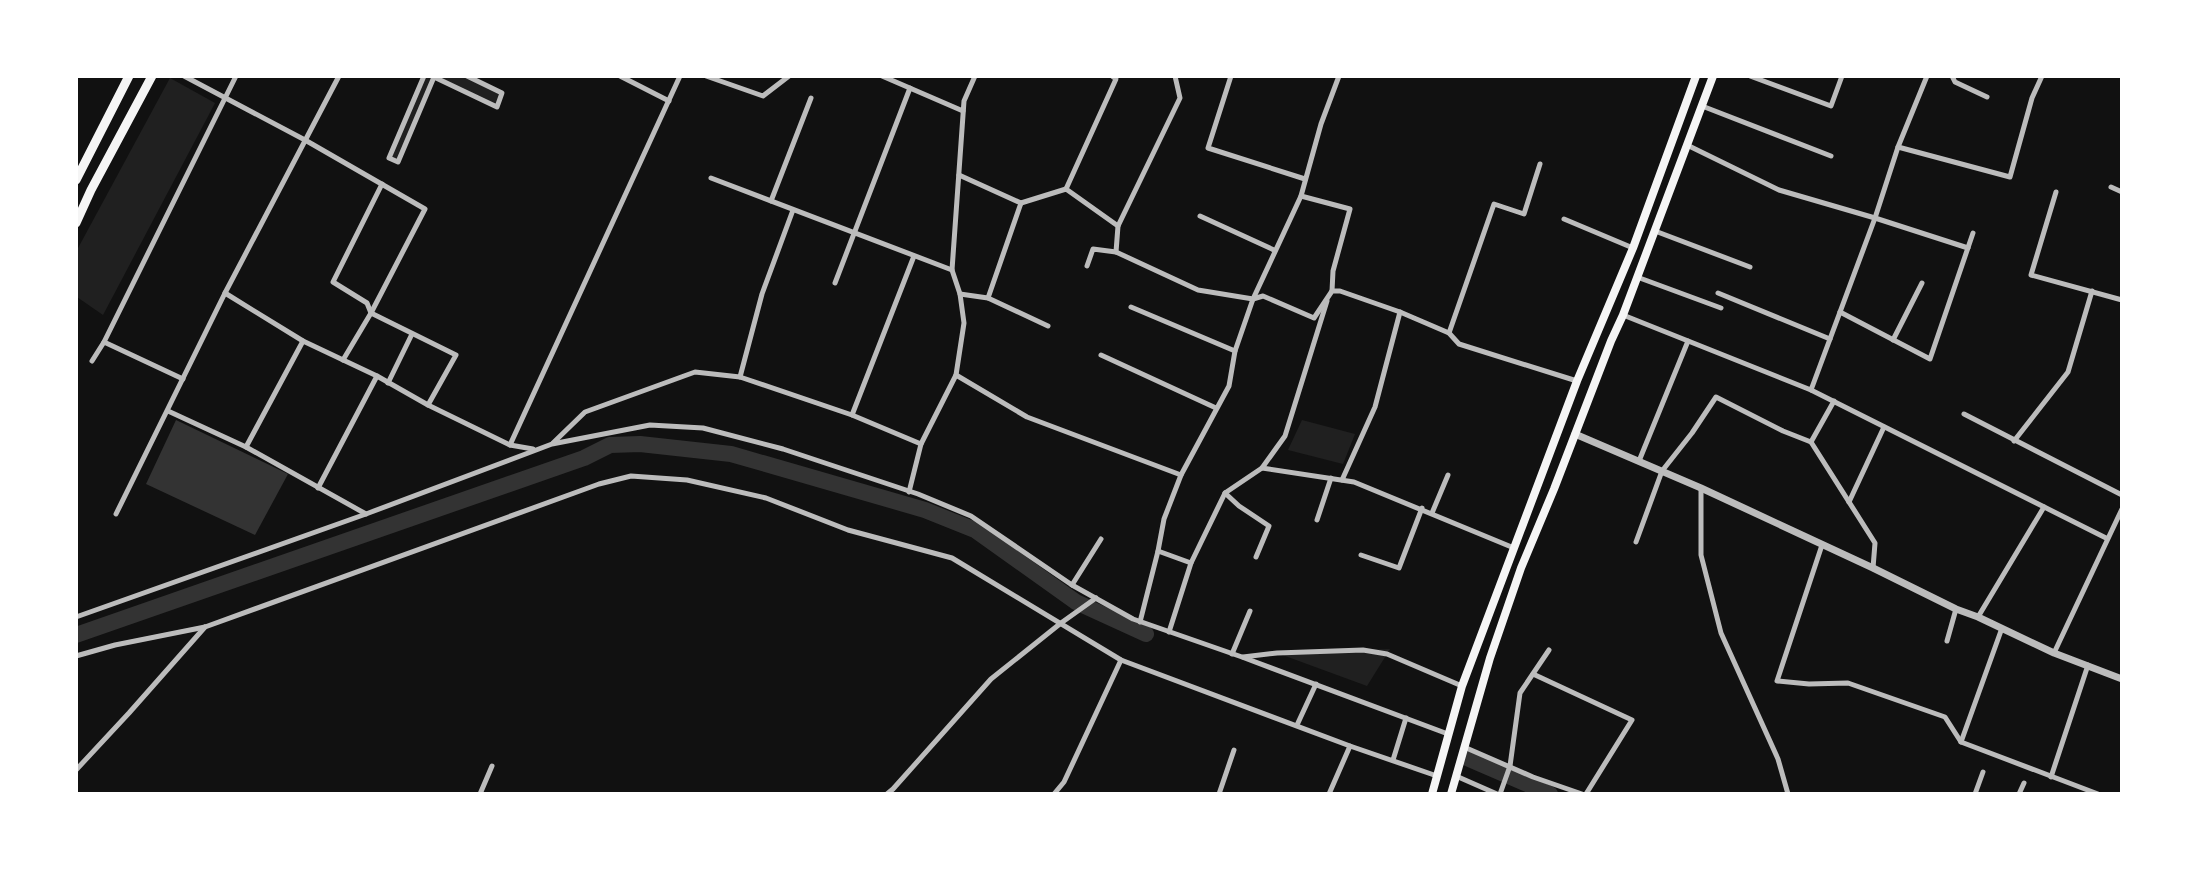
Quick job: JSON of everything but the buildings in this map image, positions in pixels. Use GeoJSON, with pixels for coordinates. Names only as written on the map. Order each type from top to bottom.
{"type":"FeatureCollection","features":[{"type":"Feature","properties":{"kind":"highway"},"geometry":{"type":"LineString","coordinates":[[76,180],[129,76]]}},
{"type":"Feature","properties":{"kind":"highway"},"geometry":{"type":"LineString","coordinates":[[76,223],[91,190],[152,76]]}},
{"type":"Feature","properties":{"kind":"main road"},"geometry":{"type":"LineString","coordinates":[[1432,794],[1462,686],[1577,381],[1633,248],[1696,76]]}},
{"type":"Feature","properties":{"kind":"main road"},"geometry":{"type":"LineString","coordinates":[[1451,794],[1490,658],[1521,568],[1623,315],[1713,76]]}},
{"type":"Feature","properties":{"kind":"main road"},"geometry":{"type":"LineString","coordinates":[[1596,337],[1611,341]]}},
{"type":"Feature","properties":{"kind":"main road"},"geometry":{"type":"LineString","coordinates":[[1509,563],[1521,568]]}},
{"type":"Feature","properties":{"kind":"street"},"geometry":{"type":"LineString","coordinates":[[184,76],[305,140],[425,209],[371,313],[343,360]]}},
{"type":"Feature","properties":{"kind":"street"},"geometry":{"type":"LineString","coordinates":[[92,361],[104,342],[236,76]]}},
{"type":"Feature","properties":{"kind":"street"},"geometry":{"type":"LineString","coordinates":[[116,514],[225,293],[339,76]]}},
{"type":"Feature","properties":{"kind":"street"},"geometry":{"type":"LineString","coordinates":[[424,76],[389,158],[398,162],[434,77],[496,107],[502,93],[467,76]]}},
{"type":"Feature","properties":{"kind":"street"},"geometry":{"type":"LineString","coordinates":[[620,76],[669,101]]}},
{"type":"Feature","properties":{"kind":"street"},"geometry":{"type":"LineString","coordinates":[[510,445],[680,76]]}},
{"type":"Feature","properties":{"kind":"street"},"geometry":{"type":"LineString","coordinates":[[706,76],[763,96],[789,76]]}},
{"type":"Feature","properties":{"kind":"street"},"geometry":{"type":"LineString","coordinates":[[909,492],[921,444],[956,375],[964,323],[960,294],[952,270],[964,101],[975,76]]}},
{"type":"Feature","properties":{"kind":"street"},"geometry":{"type":"LineString","coordinates":[[959,175],[1021,203],[1066,189],[1116,79],[1112,76]]}},
{"type":"Feature","properties":{"kind":"street"},"geometry":{"type":"LineString","coordinates":[[1116,252],[1118,226],[1180,98],[1175,76]]}},
{"type":"Feature","properties":{"kind":"street"},"geometry":{"type":"LineString","coordinates":[[1231,76],[1208,148],[1305,179]]}},
{"type":"Feature","properties":{"kind":"street"},"geometry":{"type":"LineString","coordinates":[[1140,622],[1164,519],[1182,475],[1229,386],[1235,351],[1253,299],[1301,196],[1321,123],[1339,76]]}},
{"type":"Feature","properties":{"kind":"street"},"geometry":{"type":"LineString","coordinates":[[1750,76],[1831,106],[1842,76]]}},
{"type":"Feature","properties":{"kind":"street"},"geometry":{"type":"LineString","coordinates":[[1811,390],[1875,218],[1898,147],[1927,76]]}},
{"type":"Feature","properties":{"kind":"street"},"geometry":{"type":"LineString","coordinates":[[1952,76],[1955,82],[1987,97]]}},
{"type":"Feature","properties":{"kind":"street"},"geometry":{"type":"LineString","coordinates":[[1898,147],[2010,177],[2032,98],[2042,76]]}},
{"type":"Feature","properties":{"kind":"street"},"geometry":{"type":"LineString","coordinates":[[884,77],[963,111]]}},
{"type":"Feature","properties":{"kind":"street"},"geometry":{"type":"LineString","coordinates":[[835,283],[910,88]]}},
{"type":"Feature","properties":{"kind":"street"},"geometry":{"type":"LineString","coordinates":[[771,201],[811,99]]}},
{"type":"Feature","properties":{"kind":"street"},"geometry":{"type":"LineString","coordinates":[[1702,106],[1831,156]]}},
{"type":"Feature","properties":{"kind":"street"},"geometry":{"type":"LineString","coordinates":[[1687,145],[1779,190],[1968,248]]}},
{"type":"Feature","properties":{"kind":"street"},"geometry":{"type":"LineString","coordinates":[[1449,333],[1494,204],[1524,214],[1540,164]]}},
{"type":"Feature","properties":{"kind":"street"},"geometry":{"type":"LineString","coordinates":[[711,178],[952,270]]}},
{"type":"Feature","properties":{"kind":"street"},"geometry":{"type":"LineString","coordinates":[[382,184],[333,282],[367,303],[371,313],[456,355],[428,405]]}},
{"type":"Feature","properties":{"kind":"street"},"geometry":{"type":"LineString","coordinates":[[2111,188],[2121,192]]}},
{"type":"Feature","properties":{"kind":"street"},"geometry":{"type":"LineString","coordinates":[[1066,189],[1118,226]]}},
{"type":"Feature","properties":{"kind":"street"},"geometry":{"type":"LineString","coordinates":[[2056,192],[2031,274],[2121,300]]}},
{"type":"Feature","properties":{"kind":"street"},"geometry":{"type":"LineString","coordinates":[[1169,632],[1191,563],[1225,493],[1262,468],[1285,436],[1330,292],[1333,271],[1350,209],[1301,196]]}},
{"type":"Feature","properties":{"kind":"street"},"geometry":{"type":"LineString","coordinates":[[988,298],[1021,203]]}},
{"type":"Feature","properties":{"kind":"street"},"geometry":{"type":"LineString","coordinates":[[740,377],[762,294],[793,210]]}},
{"type":"Feature","properties":{"kind":"street"},"geometry":{"type":"LineString","coordinates":[[1200,216],[1274,250]]}},
{"type":"Feature","properties":{"kind":"street"},"geometry":{"type":"LineString","coordinates":[[1564,219],[1633,248]]}},
{"type":"Feature","properties":{"kind":"street"},"geometry":{"type":"LineString","coordinates":[[1655,231],[1750,267]]}},
{"type":"Feature","properties":{"kind":"street"},"geometry":{"type":"LineString","coordinates":[[1840,312],[1930,359],[1973,233]]}},
{"type":"Feature","properties":{"kind":"street"},"geometry":{"type":"LineString","coordinates":[[1087,266],[1093,249],[1116,252],[1198,290],[1253,299],[1263,296],[1314,318],[1330,292]]}},
{"type":"Feature","properties":{"kind":"street"},"geometry":{"type":"LineString","coordinates":[[852,415],[914,256]]}},
{"type":"Feature","properties":{"kind":"street"},"geometry":{"type":"LineString","coordinates":[[1637,277],[1721,308]]}},
{"type":"Feature","properties":{"kind":"street"},"geometry":{"type":"LineString","coordinates":[[1893,340],[1922,283]]}},
{"type":"Feature","properties":{"kind":"street"},"geometry":{"type":"LineString","coordinates":[[2014,441],[2068,372],[2092,291]]}},
{"type":"Feature","properties":{"kind":"street"},"geometry":{"type":"LineString","coordinates":[[1330,292],[1352,294],[1449,333],[1459,344],[1577,381]]}},
{"type":"Feature","properties":{"kind":"street"},"geometry":{"type":"LineString","coordinates":[[225,293],[303,341],[377,376],[428,405],[510,445],[536,449]]}},
{"type":"Feature","properties":{"kind":"street"},"geometry":{"type":"LineString","coordinates":[[1718,293],[1830,339]]}},
{"type":"Feature","properties":{"kind":"street"},"geometry":{"type":"LineString","coordinates":[[960,294],[988,298],[1048,326]]}},
{"type":"Feature","properties":{"kind":"street"},"geometry":{"type":"LineString","coordinates":[[1131,307],[1235,351]]}},
{"type":"Feature","properties":{"kind":"street"},"geometry":{"type":"LineString","coordinates":[[1342,480],[1375,407],[1400,312]]}},
{"type":"Feature","properties":{"kind":"street"},"geometry":{"type":"LineString","coordinates":[[1623,315],[1811,390],[2106,538]]}},
{"type":"Feature","properties":{"kind":"street"},"geometry":{"type":"LineString","coordinates":[[388,382],[412,334]]}},
{"type":"Feature","properties":{"kind":"street"},"geometry":{"type":"LineString","coordinates":[[246,447],[303,341]]}},
{"type":"Feature","properties":{"kind":"street"},"geometry":{"type":"LineString","coordinates":[[1639,461],[1688,341]]}},
{"type":"Feature","properties":{"kind":"street"},"geometry":{"type":"LineString","coordinates":[[104,342],[183,379]]}},
{"type":"Feature","properties":{"kind":"street"},"geometry":{"type":"LineString","coordinates":[[1101,355],[1216,408]]}},
{"type":"Feature","properties":{"kind":"street"},"geometry":{"type":"LineString","coordinates":[[552,444],[585,412],[695,372],[740,377],[852,415],[921,444]]}},
{"type":"Feature","properties":{"kind":"street"},"geometry":{"type":"LineString","coordinates":[[956,375],[1027,417],[1182,475]]}},
{"type":"Feature","properties":{"kind":"street"},"geometry":{"type":"LineString","coordinates":[[318,488],[377,376]]}},
{"type":"Feature","properties":{"kind":"street"},"geometry":{"type":"LineString","coordinates":[[1636,542],[1662,471],[1692,433],[1716,397],[1811,442],[1875,543],[1873,568]]}},
{"type":"Feature","properties":{"kind":"street"},"geometry":{"type":"LineString","coordinates":[[1811,442],[1834,401]]}},
{"type":"Feature","properties":{"kind":"street"},"geometry":{"type":"LineString","coordinates":[[168,411],[246,447],[366,514]]}},
{"type":"Feature","properties":{"kind":"street"},"geometry":{"type":"LineString","coordinates":[[1964,414],[2121,495]]}},
{"type":"Feature","properties":{"kind":"street"},"geometry":{"type":"LineString","coordinates":[[76,617],[366,514],[552,444],[650,425],[703,428],[783,449],[971,516],[1072,585],[1140,622],[1242,657],[1448,734]]}},
{"type":"Feature","properties":{"kind":"street"},"geometry":{"type":"LineString","coordinates":[[1849,502],[1884,427]]}},
{"type":"Feature","properties":{"kind":"street"},"geometry":{"type":"LineString","coordinates":[[1575,434],[1701,488],[2054,653],[2121,679]]}},
{"type":"Feature","properties":{"kind":"street"},"geometry":{"type":"LineString","coordinates":[[1262,468],[1354,482],[1422,508],[1514,548]]}},
{"type":"Feature","properties":{"kind":"street"},"geometry":{"type":"LineString","coordinates":[[1432,513],[1448,475]]}},
{"type":"Feature","properties":{"kind":"street"},"geometry":{"type":"LineString","coordinates":[[76,656],[115,645],[205,627],[598,484],[631,476],[687,480],[766,498],[848,530],[952,558],[1121,660],[1297,724],[1350,746],[1437,776]]}},
{"type":"Feature","properties":{"kind":"street"},"geometry":{"type":"LineString","coordinates":[[1317,520],[1330,478]]}},
{"type":"Feature","properties":{"kind":"street"},"geometry":{"type":"LineString","coordinates":[[1701,488],[1701,555],[1721,633],[1778,759],[1788,794]]}},
{"type":"Feature","properties":{"kind":"street"},"geometry":{"type":"LineString","coordinates":[[1225,493],[1239,506],[1269,526],[1256,557]]}},
{"type":"Feature","properties":{"kind":"street"},"geometry":{"type":"LineString","coordinates":[[1977,617],[2044,507]]}},
{"type":"Feature","properties":{"kind":"street"},"geometry":{"type":"LineString","coordinates":[[1361,555],[1398,568],[1422,508]]}},
{"type":"Feature","properties":{"kind":"street"},"geometry":{"type":"LineString","coordinates":[[2054,653],[2121,509]]}},
{"type":"Feature","properties":{"kind":"street"},"geometry":{"type":"LineString","coordinates":[[1072,585],[1101,539]]}},
{"type":"Feature","properties":{"kind":"street"},"geometry":{"type":"LineString","coordinates":[[1822,545],[1777,681],[1809,684],[1848,683],[1945,717],[1961,742],[2098,794]]}},
{"type":"Feature","properties":{"kind":"street"},"geometry":{"type":"LineString","coordinates":[[1158,551],[1191,563]]}},
{"type":"Feature","properties":{"kind":"street"},"geometry":{"type":"LineString","coordinates":[[887,794],[991,680],[1060,623],[1096,598]]}},
{"type":"Feature","properties":{"kind":"street"},"geometry":{"type":"LineString","coordinates":[[1947,641],[1956,609]]}},
{"type":"Feature","properties":{"kind":"street"},"geometry":{"type":"LineString","coordinates":[[1232,654],[1250,611]]}},
{"type":"Feature","properties":{"kind":"street"},"geometry":{"type":"LineString","coordinates":[[76,770],[205,627]]}},
{"type":"Feature","properties":{"kind":"street"},"geometry":{"type":"LineString","coordinates":[[1961,742],[2002,628]]}},
{"type":"Feature","properties":{"kind":"street"},"geometry":{"type":"LineString","coordinates":[[1242,657],[1277,653],[1363,650],[1387,654],[1462,686]]}},
{"type":"Feature","properties":{"kind":"street"},"geometry":{"type":"LineString","coordinates":[[1456,776],[1498,794],[1510,766],[1520,693],[1549,650]]}},
{"type":"Feature","properties":{"kind":"street"},"geometry":{"type":"LineString","coordinates":[[1054,794],[1064,782],[1121,660]]}},
{"type":"Feature","properties":{"kind":"street"},"geometry":{"type":"LineString","coordinates":[[2051,777],[2088,665]]}},
{"type":"Feature","properties":{"kind":"street"},"geometry":{"type":"LineString","coordinates":[[1464,747],[1533,777],[1584,794],[1632,720],[1533,674]]}},
{"type":"Feature","properties":{"kind":"street"},"geometry":{"type":"LineString","coordinates":[[1297,724],[1316,684]]}},
{"type":"Feature","properties":{"kind":"street"},"geometry":{"type":"LineString","coordinates":[[1393,760],[1406,718]]}},
{"type":"Feature","properties":{"kind":"street"},"geometry":{"type":"LineString","coordinates":[[1329,794],[1350,746]]}},
{"type":"Feature","properties":{"kind":"street"},"geometry":{"type":"LineString","coordinates":[[1219,794],[1234,750]]}},
{"type":"Feature","properties":{"kind":"street"},"geometry":{"type":"LineString","coordinates":[[480,794],[492,766]]}},
{"type":"Feature","properties":{"kind":"street"},"geometry":{"type":"LineString","coordinates":[[1975,794],[1983,771]]}},
{"type":"Feature","properties":{"kind":"street"},"geometry":{"type":"LineString","coordinates":[[2019,794],[2024,783]]}},
{"type":"Feature","properties":{"kind":"shaded area"},"geometry":{"type":"Polygon","coordinates":[[[424,77],[434,77],[398,162],[389,157],[424,77]]]}},
{"type":"Feature","properties":{"kind":"shaded area"},"geometry":{"type":"Polygon","coordinates":[[[434,77],[466,77],[501,94],[496,105],[434,77]]]}},
{"type":"Feature","properties":{"kind":"shaded area"},"geometry":{"type":"Polygon","coordinates":[[[170,78],[215,103],[103,315],[77,297],[77,250],[170,78]]]}},
{"type":"Feature","properties":{"kind":"shaded area"},"geometry":{"type":"Polygon","coordinates":[[[176,420],[288,474],[255,535],[146,484],[176,420]]]}},
{"type":"Feature","properties":{"kind":"shaded area"},"geometry":{"type":"Polygon","coordinates":[[[1302,420],[1355,434],[1343,464],[1288,450],[1302,420]]]}},
{"type":"Feature","properties":{"kind":"shaded area"},"geometry":{"type":"Polygon","coordinates":[[[1390,649],[1367,686],[1277,653],[1390,649]]]}},
{"type":"Feature","properties":{"kind":"waterway"},"geometry":{"type":"LineString","coordinates":[[76,635],[584,458],[610,445],[640,444],[731,454],[925,510],[975,530],[1076,602],[1146,634]]}},
{"type":"Feature","properties":{"kind":"waterway"},"geometry":{"type":"LineString","coordinates":[[1469,759],[1550,794]]}}]}
